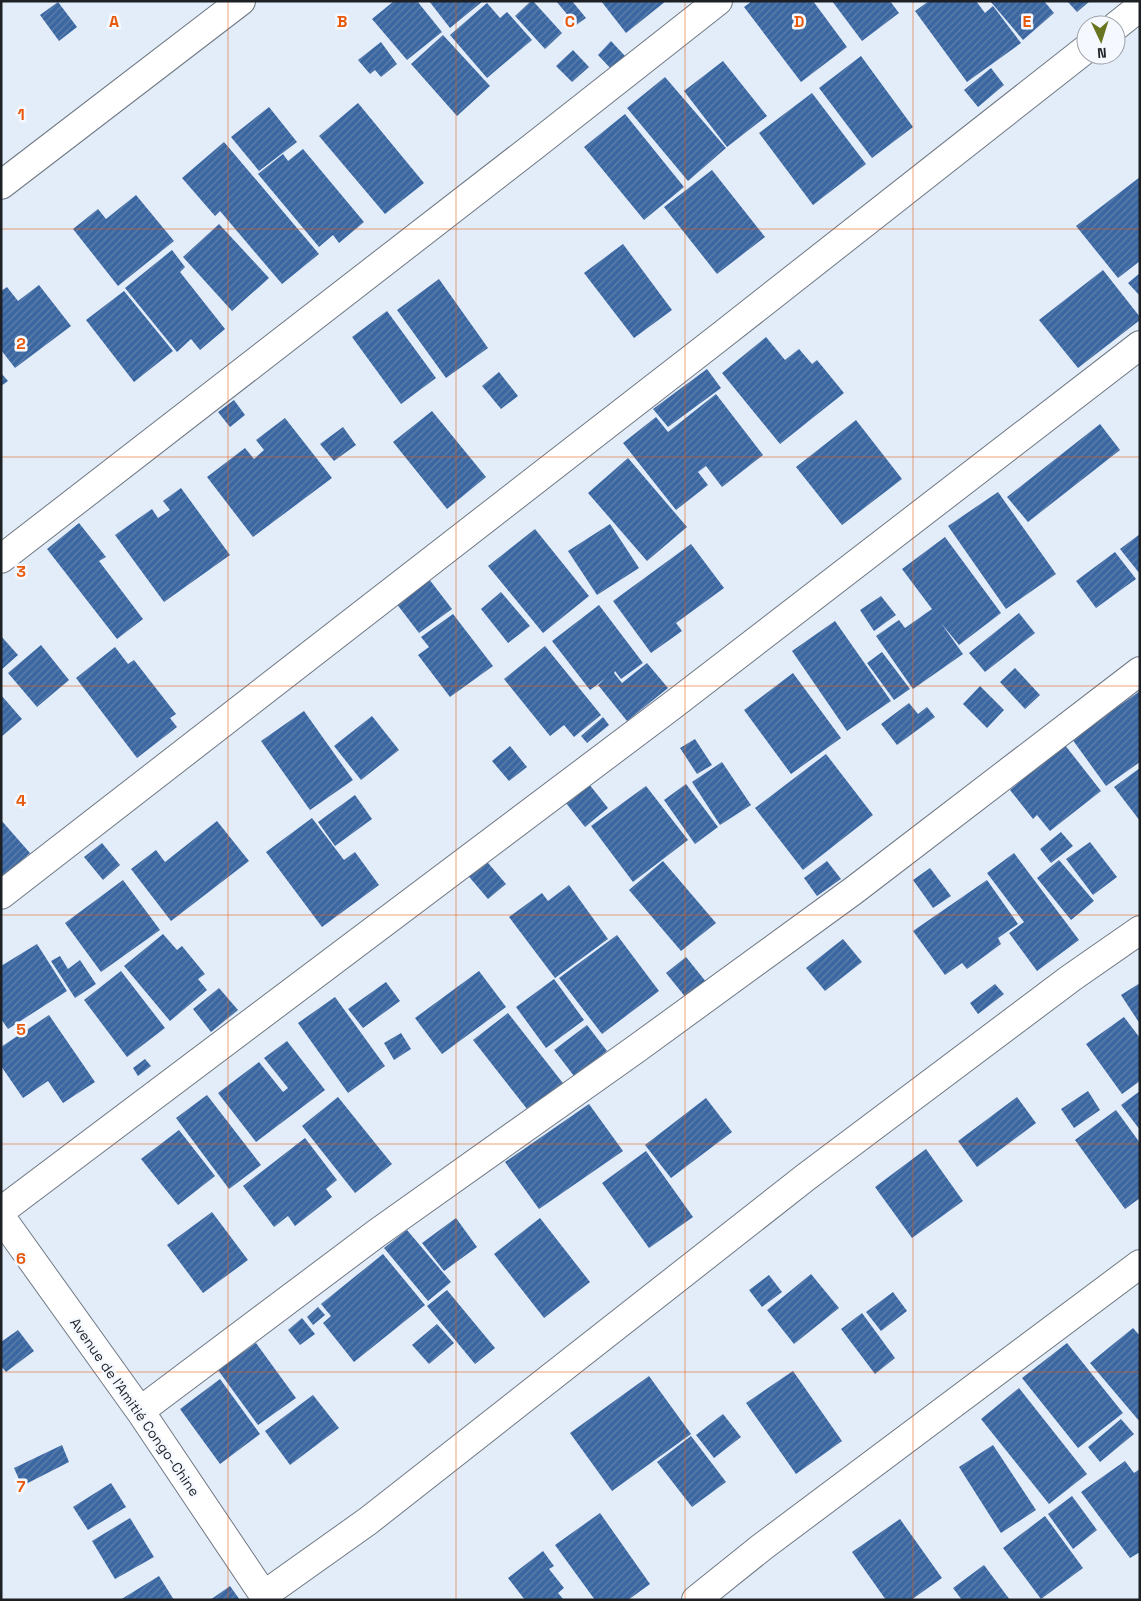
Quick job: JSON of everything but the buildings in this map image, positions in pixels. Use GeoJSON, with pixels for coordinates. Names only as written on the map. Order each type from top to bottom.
{"type":"FeatureCollection","features":[{"type":"Feature","properties":{"kind":"street"},"geometry":{"type":"LineString","coordinates":[[1,184],[241,1]]}},
{"type":"Feature","properties":{"kind":"street"},"geometry":{"type":"LineString","coordinates":[[1,559],[718,1]]}},
{"type":"Feature","properties":{"kind":"street"},"geometry":{"type":"LineString","coordinates":[[1126,18],[1140,7]]}},
{"type":"Feature","properties":{"kind":"street"},"geometry":{"type":"LineString","coordinates":[[1,895],[717,340],[1076,57]]}},
{"type":"Feature","properties":{"kind":"street"},"geometry":{"type":"LineString","coordinates":[[1,1211],[666,711],[1140,345]]}},
{"type":"Feature","properties":{"kind":"street"},"geometry":{"type":"LineString","coordinates":[[140,1411],[377,1233],[636,1049],[853,891],[1140,671]]}},
{"type":"Feature","properties":{"kind":"street"},"geometry":{"type":"LineString","coordinates":[[265,1598],[375,1516],[806,1177],[1071,978],[1140,930]]}},
{"type":"Feature","properties":{"kind":"street","name":"Avenue de l'Amitié Congo-Chine"},"geometry":{"type":"LineString","coordinates":[[1,1217],[140,1411],[265,1598]]}},
{"type":"Feature","properties":{"kind":"street"},"geometry":{"type":"LineString","coordinates":[[696,1600],[762,1547],[1140,1264]]}}]}
